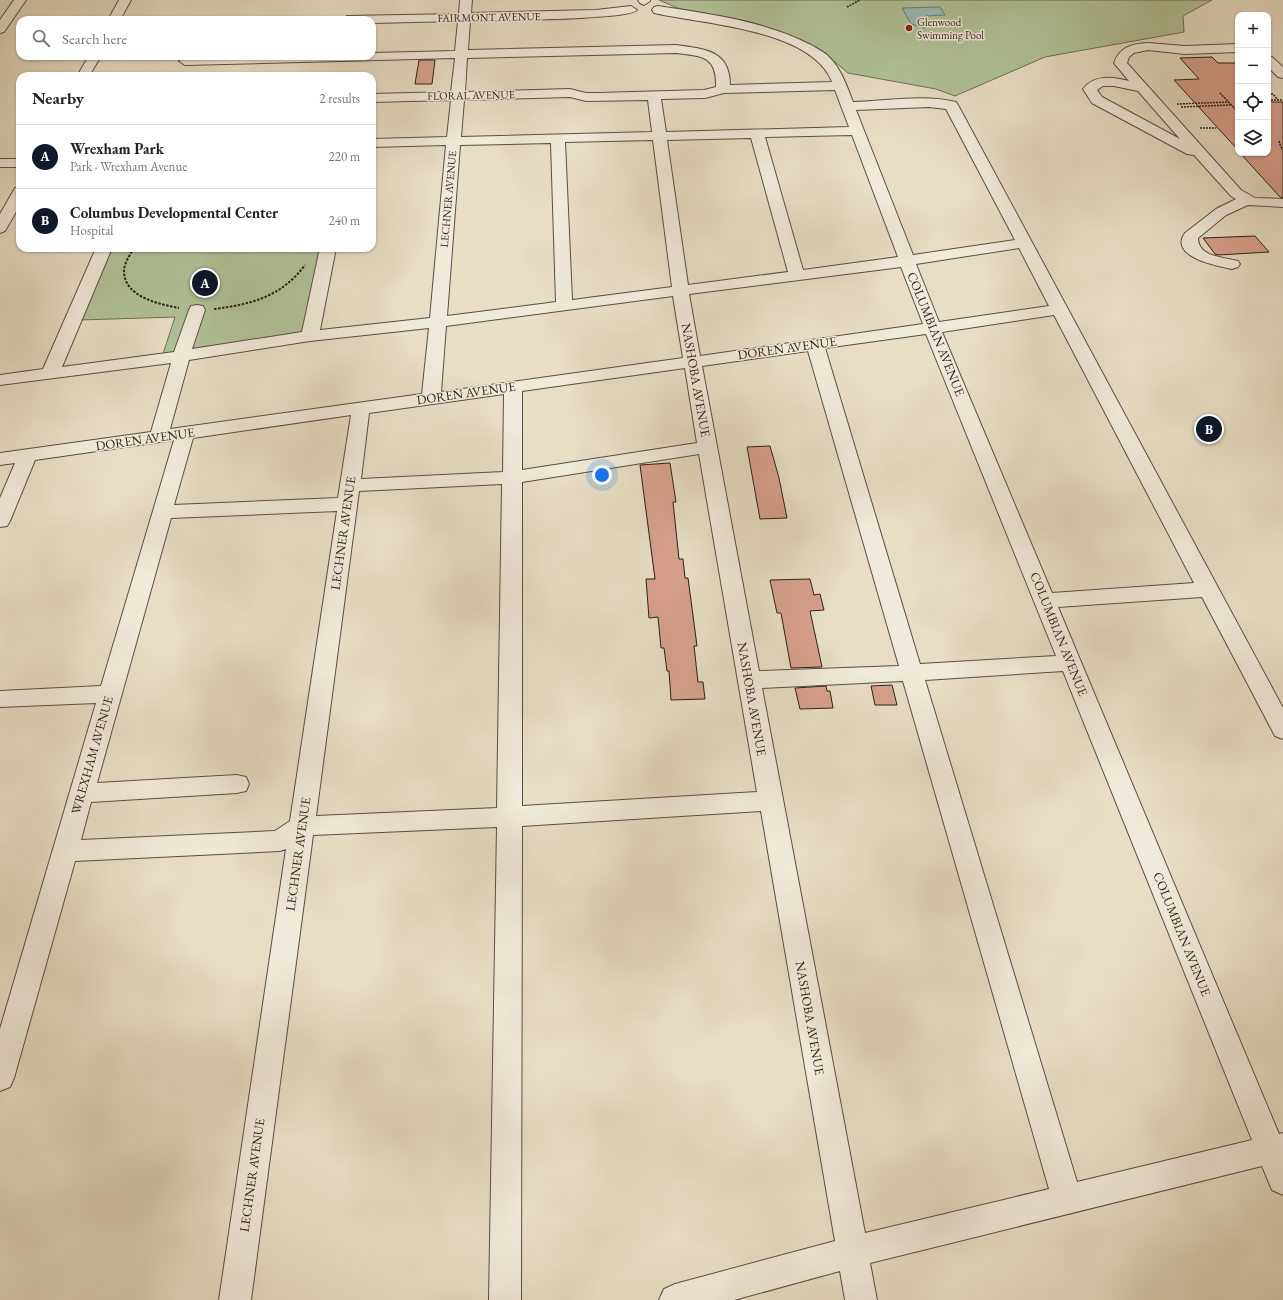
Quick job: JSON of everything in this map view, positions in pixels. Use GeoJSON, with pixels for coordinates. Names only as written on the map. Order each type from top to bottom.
{"type":"FeatureCollection","features":[{"type":"Feature","properties":{"kind":"street"},"geometry":{"type":"LineString","coordinates":[[0,29],[20,0]]}},
{"type":"Feature","properties":{"kind":"street"},"geometry":{"type":"LineString","coordinates":[[116,16],[125,0]]}},
{"type":"Feature","properties":{"kind":"street","name":"LECHNER AVENUE"},"geometry":{"type":"LineString","coordinates":[[431,398],[466,0]]}},
{"type":"Feature","properties":{"kind":"street","name":"FAIRMONT AVENUE"},"geometry":{"type":"LineString","coordinates":[[631,10],[629,5],[644,0],[659,4],[660,6],[658,10]]}},
{"type":"Feature","properties":{"kind":"street","name":"FAIRMONT AVENUE"},"geometry":{"type":"LineString","coordinates":[[376,19],[596,14],[631,10],[644,13],[658,10],[721,20],[770,33],[797,43],[821,56],[835,72],[840,86]]}},
{"type":"Feature","properties":{"kind":"street"},"geometry":{"type":"LineString","coordinates":[[1235,48],[1184,50],[1150,46],[1124,53],[1120,57],[1120,63],[1236,193],[1246,200],[1262,204],[1283,203]]}},
{"type":"Feature","properties":{"kind":"street"},"geometry":{"type":"LineString","coordinates":[[376,57],[676,49],[694,51],[713,58],[721,66],[724,89]]}},
{"type":"Feature","properties":{"kind":"street"},"geometry":{"type":"LineString","coordinates":[[86,72],[93,60]]}},
{"type":"Feature","properties":{"kind":"street"},"geometry":{"type":"LineString","coordinates":[[184,63],[277,60]]}},
{"type":"Feature","properties":{"kind":"street"},"geometry":{"type":"LineString","coordinates":[[1271,68],[1276,82]]}},
{"type":"Feature","properties":{"kind":"street"},"geometry":{"type":"LineString","coordinates":[[1141,88],[1110,82],[1096,84],[1090,89],[1097,100],[1204,158]]}},
{"type":"Feature","properties":{"kind":"street","name":"FLORAL AVENUE"},"geometry":{"type":"LineString","coordinates":[[570,93],[581,88],[592,87],[706,83],[724,89]]}},
{"type":"Feature","properties":{"kind":"street","name":"FLORAL AVENUE"},"geometry":{"type":"LineString","coordinates":[[376,98],[570,93],[598,98],[705,94],[724,89],[840,86]]}},
{"type":"Feature","properties":{"kind":"street","name":"COLUMBIAN AVENUE"},"geometry":{"type":"LineString","coordinates":[[840,86],[932,327],[1071,663],[1277,1148],[1283,1180]]}},
{"type":"Feature","properties":{"kind":"street","name":"NASHOBA AVENUE"},"geometry":{"type":"LineString","coordinates":[[654,96],[658,135],[692,361],[861,1300]]}},
{"type":"Feature","properties":{"kind":"street"},"geometry":{"type":"LineString","coordinates":[[848,106],[929,103],[951,105],[1058,309],[1283,730]]}},
{"type":"Feature","properties":{"kind":"street"},"geometry":{"type":"LineString","coordinates":[[376,143],[857,131]]}},
{"type":"Feature","properties":{"kind":"street"},"geometry":{"type":"LineString","coordinates":[[757,133],[797,275]]}},
{"type":"Feature","properties":{"kind":"street"},"geometry":{"type":"LineString","coordinates":[[558,138],[564,305]]}},
{"type":"Feature","properties":{"kind":"street"},"geometry":{"type":"LineString","coordinates":[[0,163],[16,163]]}},
{"type":"Feature","properties":{"kind":"street"},"geometry":{"type":"LineString","coordinates":[[0,228],[16,199]]}},
{"type":"Feature","properties":{"kind":"street"},"geometry":{"type":"LineString","coordinates":[[1232,264],[1204,257],[1192,250],[1189,243],[1190,236],[1221,212],[1246,200]]}},
{"type":"Feature","properties":{"kind":"street"},"geometry":{"type":"LineString","coordinates":[[0,380],[181,356],[310,336],[438,322],[681,289],[907,261],[1023,243]]}},
{"type":"Feature","properties":{"kind":"street"},"geometry":{"type":"LineString","coordinates":[[50,373],[102,252]]}},
{"type":"Feature","properties":{"kind":"street"},"geometry":{"type":"LineString","coordinates":[[310,336],[327,252]]}},
{"type":"Feature","properties":{"kind":"street","name":"DOREN AVENUE"},"geometry":{"type":"LineString","coordinates":[[0,459],[932,327],[1012,317],[1058,309]]}},
{"type":"Feature","properties":{"kind":"street"},"geometry":{"type":"LineString","coordinates":[[159,436],[181,356],[197,310]]}},
{"type":"Feature","properties":{"kind":"street"},"geometry":{"type":"LineString","coordinates":[[815,344],[1067,1200]]}},
{"type":"Feature","properties":{"kind":"street"},"geometry":{"type":"LineString","coordinates":[[505,1300],[513,387]]}},
{"type":"Feature","properties":{"kind":"street","name":"LECHNER AVENUE"},"geometry":{"type":"LineString","coordinates":[[235,1300],[361,408]]}},
{"type":"Feature","properties":{"kind":"street","name":"WREXHAM AVENUE"},"geometry":{"type":"LineString","coordinates":[[0,1078],[8,1022],[65,851],[185,433]]}},
{"type":"Feature","properties":{"kind":"street"},"geometry":{"type":"LineString","coordinates":[[163,512],[512,478],[708,447]]}},
{"type":"Feature","properties":{"kind":"street"},"geometry":{"type":"LineString","coordinates":[[0,521],[28,455]]}},
{"type":"Feature","properties":{"kind":"street"},"geometry":{"type":"LineString","coordinates":[[1045,601],[1208,589]]}},
{"type":"Feature","properties":{"kind":"street"},"geometry":{"type":"LineString","coordinates":[[749,680],[912,673],[1071,663]]}},
{"type":"Feature","properties":{"kind":"street"},"geometry":{"type":"LineString","coordinates":[[0,699],[110,694]]}},
{"type":"Feature","properties":{"kind":"street"},"geometry":{"type":"LineString","coordinates":[[81,793],[237,784]]}},
{"type":"Feature","properties":{"kind":"street"},"geometry":{"type":"LineString","coordinates":[[65,851],[280,841],[302,826],[509,817],[771,801]]}},
{"type":"Feature","properties":{"kind":"street"},"geometry":{"type":"LineString","coordinates":[[675,1300],[853,1252],[1277,1148]]}},
{"type":"Feature","properties":{"kind":"path"},"geometry":{"type":"LineString","coordinates":[[847,7],[860,0]]}},
{"type":"Feature","properties":{"kind":"path"},"geometry":{"type":"LineString","coordinates":[[1220,93],[1235,109]]}},
{"type":"Feature","properties":{"kind":"path"},"geometry":{"type":"LineString","coordinates":[[1271,94],[1273,94],[1278,100]]}},
{"type":"Feature","properties":{"kind":"path"},"geometry":{"type":"LineString","coordinates":[[1271,100],[1283,100]]}},
{"type":"Feature","properties":{"kind":"path"},"geometry":{"type":"LineString","coordinates":[[1159,106],[1229,102]]}},
{"type":"Feature","properties":{"kind":"path"},"geometry":{"type":"LineString","coordinates":[[1205,103],[1208,106]]}},
{"type":"Feature","properties":{"kind":"path"},"geometry":{"type":"LineString","coordinates":[[1159,106],[1231,105]]}},
{"type":"Feature","properties":{"kind":"path"},"geometry":{"type":"LineString","coordinates":[[1200,128],[1216,128]]}},
{"type":"Feature","properties":{"kind":"path"},"geometry":{"type":"LineString","coordinates":[[1279,141],[1282,150]]}},
{"type":"Feature","properties":{"kind":"path"},"geometry":{"type":"LineString","coordinates":[[132,252],[124,270],[127,284],[143,298],[166,306],[197,310],[232,307],[254,302],[282,290],[297,278],[309,257],[327,252]]}},
{"type":"Feature","properties":{"kind":"green space"},"geometry":{"type":"Polygon","coordinates":[[[659,0],[1212,0],[1183,16],[1184,32],[1045,57],[955,96],[936,89],[848,73],[821,50],[782,32],[747,21],[680,9],[659,0]]]}},
{"type":"Feature","properties":{"kind":"green space"},"geometry":{"type":"Polygon","coordinates":[[[108,252],[321,252],[303,336],[163,354],[175,317],[80,320],[108,252]]]}},
{"type":"Feature","properties":{"kind":"water"},"geometry":{"type":"Polygon","coordinates":[[[940,7],[945,15],[926,16],[922,21],[930,25],[925,28],[911,24],[902,8],[940,7]]]}},
{"type":"Feature","properties":{"kind":"building"},"geometry":{"type":"Polygon","coordinates":[[[1212,57],[1218,63],[1235,63],[1235,147],[1174,80],[1199,79],[1180,58],[1212,57]]]}},
{"type":"Feature","properties":{"kind":"building"},"geometry":{"type":"Polygon","coordinates":[[[419,60],[435,60],[432,84],[415,84],[419,60]]]}},
{"type":"Feature","properties":{"kind":"building"},"geometry":{"type":"Polygon","coordinates":[[[1271,102],[1283,102],[1283,198],[1280,197],[1243,156],[1271,156],[1271,102]]]}},
{"type":"Feature","properties":{"kind":"building"},"geometry":{"type":"Polygon","coordinates":[[[1255,236],[1269,252],[1218,255],[1215,254],[1203,238],[1255,236]]]}},
{"type":"Feature","properties":{"kind":"building"},"geometry":{"type":"Polygon","coordinates":[[[770,446],[779,478],[787,518],[760,519],[747,447],[770,446]]]}},
{"type":"Feature","properties":{"kind":"building"},"geometry":{"type":"Polygon","coordinates":[[[670,463],[676,502],[673,502],[679,559],[683,559],[685,578],[688,578],[697,646],[694,646],[698,682],[703,682],[705,699],[671,700],[669,671],[667,671],[664,648],[661,648],[658,617],[649,618],[646,579],[655,579],[640,465],[670,463]]]}},
{"type":"Feature","properties":{"kind":"building"},"geometry":{"type":"Polygon","coordinates":[[[810,579],[814,595],[820,594],[824,610],[810,611],[822,667],[791,668],[781,613],[777,613],[770,580],[810,579]]]}},
{"type":"Feature","properties":{"kind":"building"},"geometry":{"type":"Polygon","coordinates":[[[892,685],[897,705],[875,705],[871,686],[892,685]]]}},
{"type":"Feature","properties":{"kind":"building"},"geometry":{"type":"Polygon","coordinates":[[[826,686],[827,691],[830,691],[833,708],[800,709],[795,688],[826,686]]]}},
{"type":"Feature","properties":{"kind":"place","name":"Glenwood Swimming Pool"},"geometry":{"type":"Point","coordinates":[909,28]}},
{"type":"Feature","properties":{"kind":"place","name":"Wrexham Park"},"geometry":{"type":"Point","coordinates":[205,283]}},
{"type":"Feature","properties":{"kind":"place","name":"Columbus Developmental Center"},"geometry":{"type":"Point","coordinates":[1209,429]}}]}
